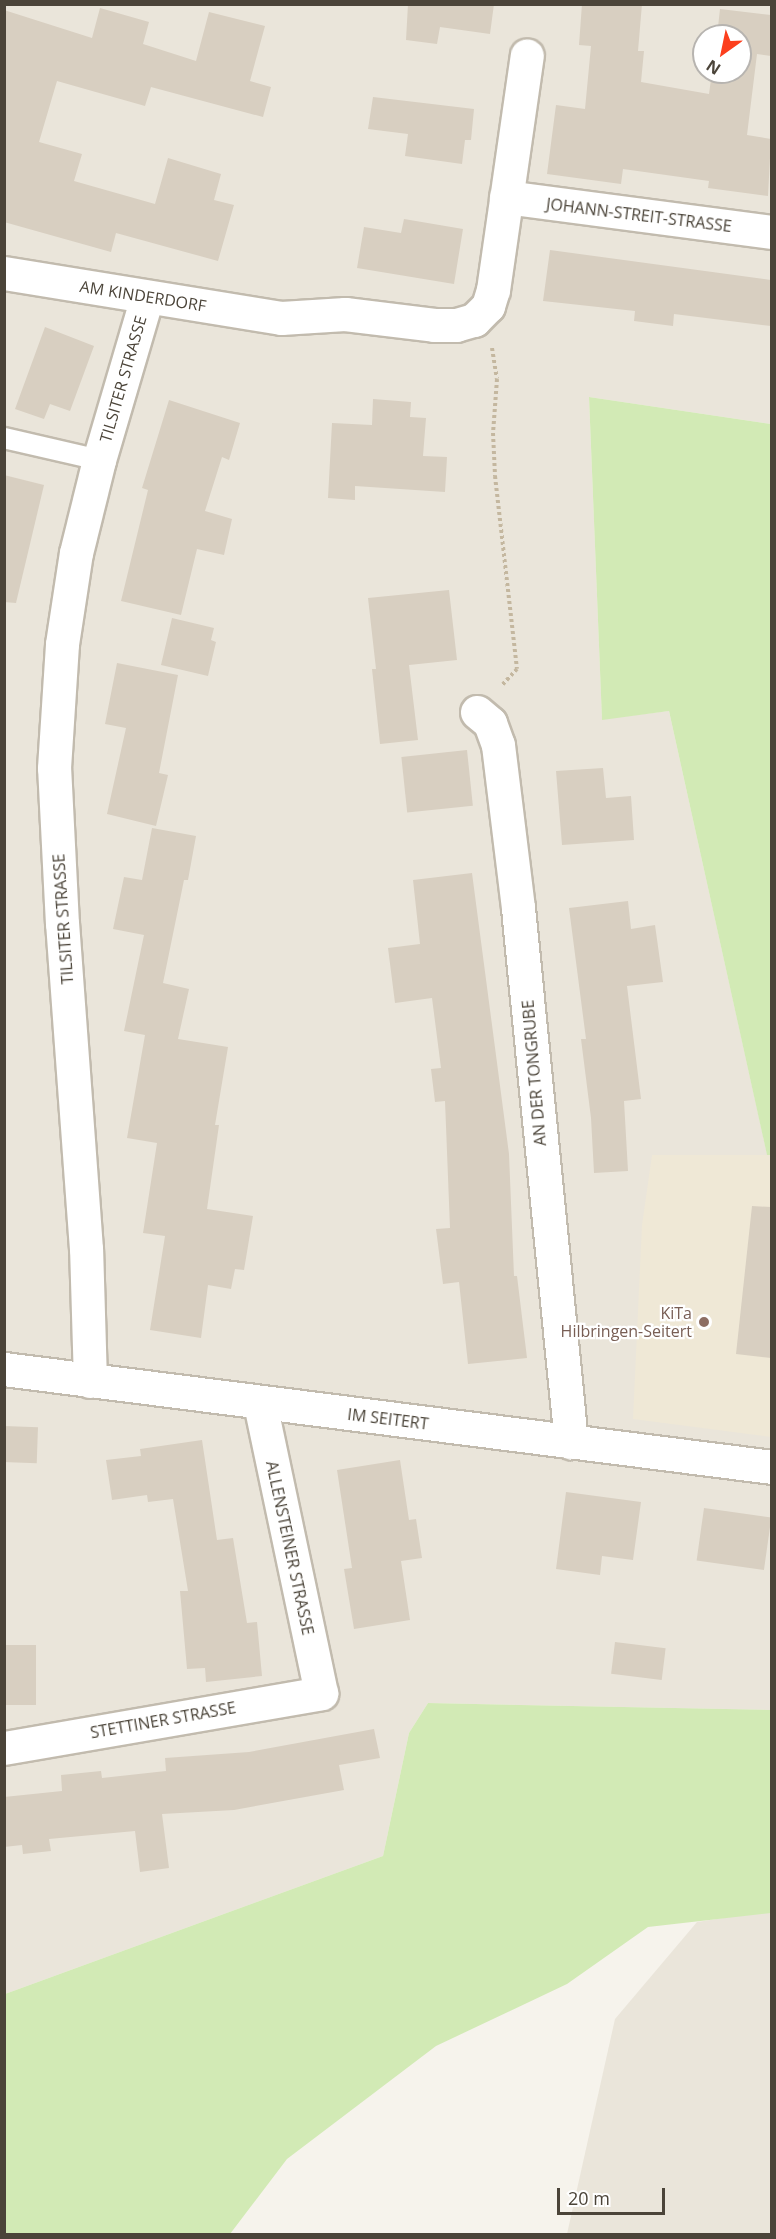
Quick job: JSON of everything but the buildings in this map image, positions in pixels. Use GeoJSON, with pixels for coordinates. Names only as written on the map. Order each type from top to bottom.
{"type":"FeatureCollection","features":[{"type":"Feature","properties":{"kind":"street"},"geometry":{"type":"LineString","coordinates":[[474,320],[488,306],[493,290],[527,56]]}},
{"type":"Feature","properties":{"kind":"street","name":"JOHANN-STREIT-STRASSE"},"geometry":{"type":"LineString","coordinates":[[506,198],[771,232]]}},
{"type":"Feature","properties":{"kind":"street","name":"AM KINDERDORF"},"geometry":{"type":"LineString","coordinates":[[4,273],[282,318],[345,314],[434,326],[456,325],[474,320]]}},
{"type":"Feature","properties":{"kind":"street","name":"TILSITER STRASSE"},"geometry":{"type":"LineString","coordinates":[[90,1381],[86,1249],[62,924],[54,768],[62,644],[75,553],[99,460],[147,297]]}},
{"type":"Feature","properties":{"kind":"street","name":"AN DER TONGRUBE"},"geometry":{"type":"LineString","coordinates":[[477,712],[490,723],[498,745],[518,908],[572,1442]]}},
{"type":"Feature","properties":{"kind":"street","name":"IM SEITERT"},"geometry":{"type":"LineString","coordinates":[[4,1369],[771,1467]]}},
{"type":"Feature","properties":{"kind":"street","name":"ALLENSTEINER STRASSE"},"geometry":{"type":"LineString","coordinates":[[260,1403],[321,1693]]}},
{"type":"Feature","properties":{"kind":"street","name":"STETTINER STRASSE"},"geometry":{"type":"LineString","coordinates":[[4,1748],[321,1693]]}},
{"type":"Feature","properties":{"kind":"lane","name":"TILSITER STRASSE"},"geometry":{"type":"LineString","coordinates":[[4,438],[99,460]]}},
{"type":"Feature","properties":{"kind":"path"},"geometry":{"type":"LineString","coordinates":[[474,320],[492,348],[496,361],[493,433],[495,476],[517,669],[477,712]]}},
{"type":"Feature","properties":{"kind":"shaded area"},"geometry":{"type":"Polygon","coordinates":[[[5,5],[771,5],[771,424],[589,397],[602,719],[669,711],[767,1154],[771,1155],[771,1710],[428,1703],[409,1733],[383,1856],[5,1994],[5,5]]]}},
{"type":"Feature","properties":{"kind":"shaded area","name":"KiTa Hilbringen-Seitert"},"geometry":{"type":"Polygon","coordinates":[[[652,1155],[771,1155],[771,1437],[633,1419],[642,1225],[652,1155]]]}},
{"type":"Feature","properties":{"kind":"shaded area"},"geometry":{"type":"Polygon","coordinates":[[[763,1912],[771,1913],[771,2234],[567,2234],[615,2019],[697,1922],[763,1912]]]}},
{"type":"Feature","properties":{"kind":"green space"},"geometry":{"type":"Polygon","coordinates":[[[589,397],[771,424],[771,1155],[767,1155],[669,711],[602,720],[589,397]]]}},
{"type":"Feature","properties":{"kind":"green space"},"geometry":{"type":"Polygon","coordinates":[[[428,1703],[771,1710],[771,1913],[648,1927],[567,1984],[436,2046],[287,2159],[230,2234],[5,2234],[5,1994],[383,1856],[409,1733],[428,1703]]]}},
{"type":"Feature","properties":{"kind":"place","name":"KiTa Hilbringen-Seitert"},"geometry":{"type":"Point","coordinates":[704,1322]}}]}
